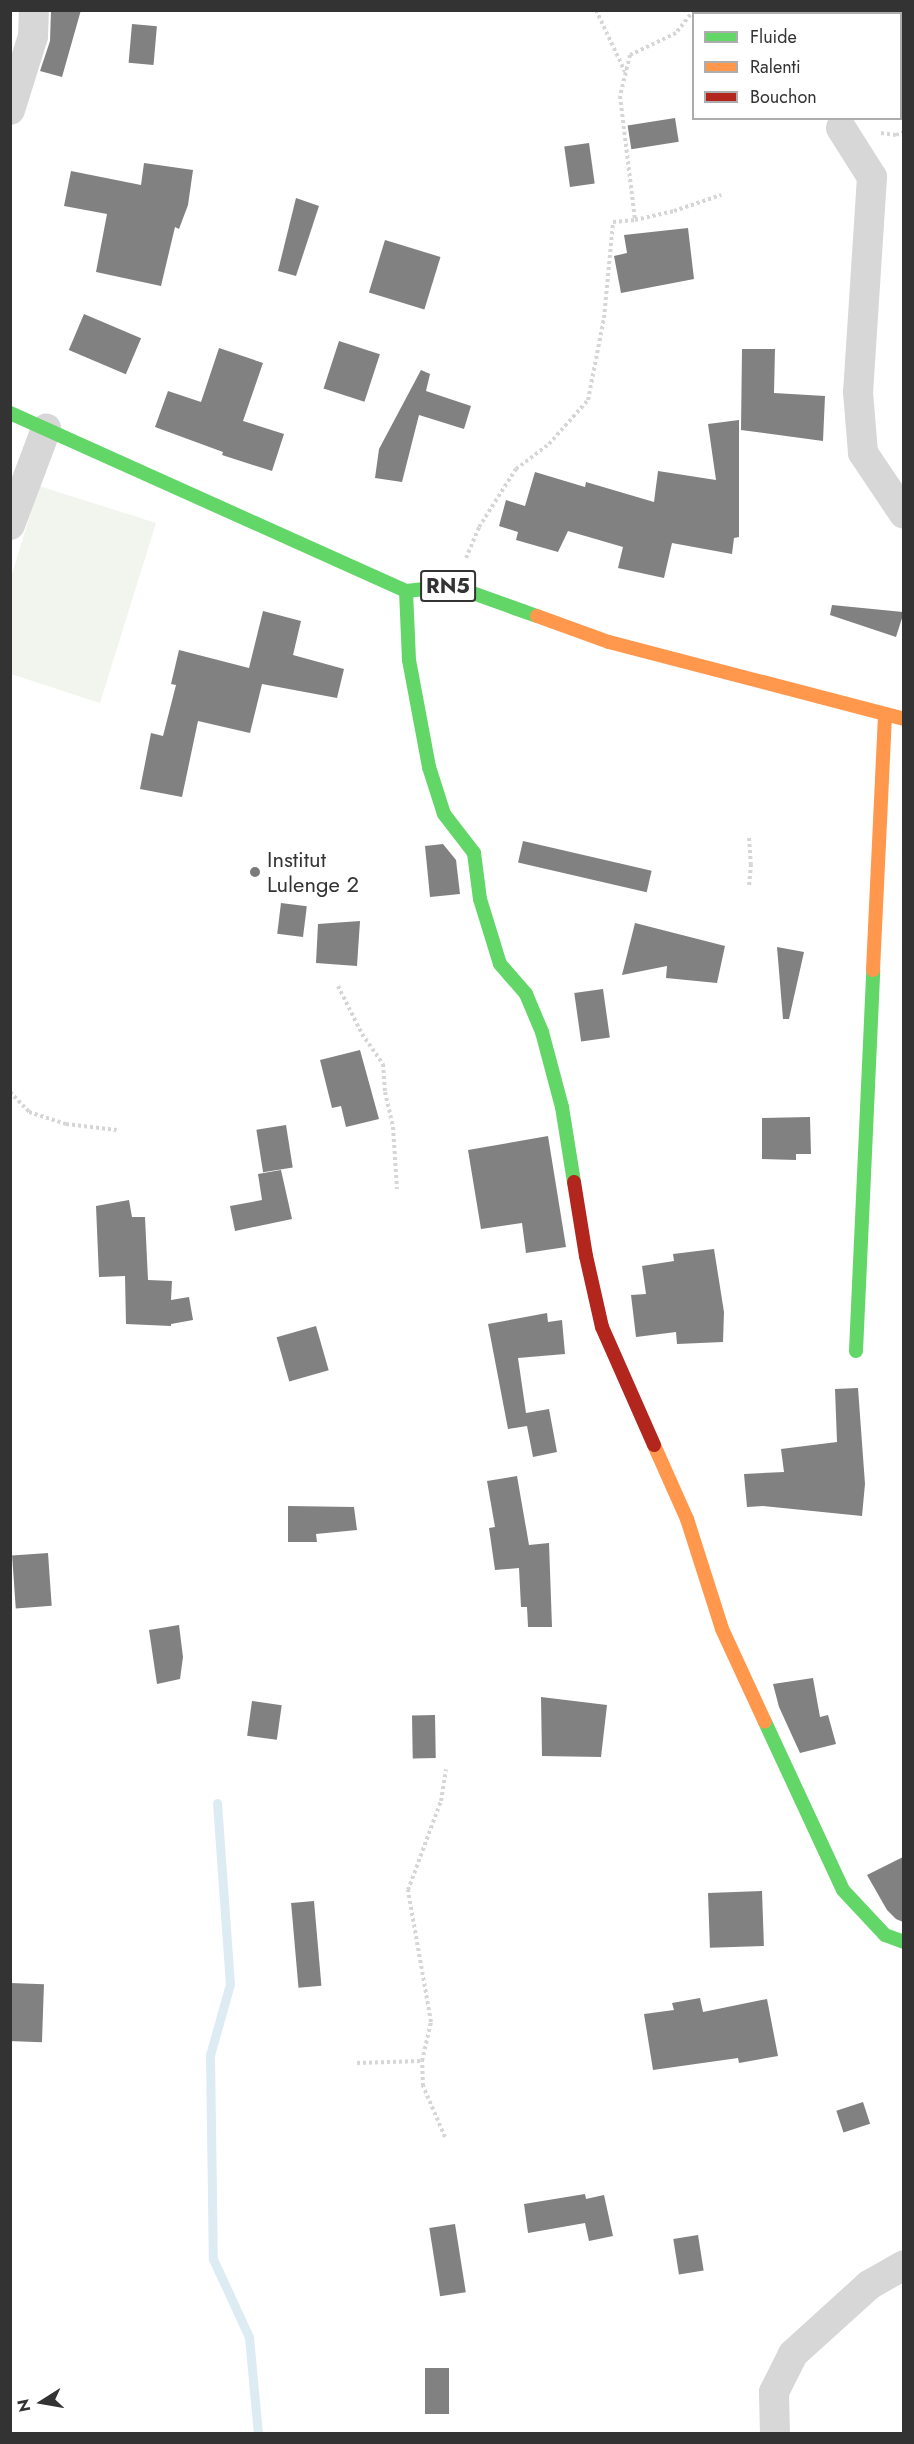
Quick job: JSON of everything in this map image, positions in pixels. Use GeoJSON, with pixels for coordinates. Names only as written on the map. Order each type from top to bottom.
{"type":"FeatureCollection","features":[{"type":"Feature","properties":{"kind":"main road","name":"RN5"},"geometry":{"type":"LineString","coordinates":[[10,412],[406,591],[453,586],[609,642],[903,719]]}},
{"type":"Feature","properties":{"kind":"main road"},"geometry":{"type":"LineString","coordinates":[[406,591],[409,660],[429,767],[444,814],[474,853],[480,899],[500,964],[526,994],[542,1032],[562,1107],[586,1256],[602,1327],[687,1519],[722,1629],[843,1890],[885,1935],[903,1942]]}},
{"type":"Feature","properties":{"kind":"main road"},"geometry":{"type":"LineString","coordinates":[[856,1351],[885,714]]}},
{"type":"Feature","properties":{"kind":"street"},"geometry":{"type":"LineString","coordinates":[[10,110],[33,36],[34,10]]}},
{"type":"Feature","properties":{"kind":"street"},"geometry":{"type":"LineString","coordinates":[[841,128],[872,177],[858,392],[863,453],[903,514]]}},
{"type":"Feature","properties":{"kind":"street"},"geometry":{"type":"LineString","coordinates":[[10,525],[46,429]]}},
{"type":"Feature","properties":{"kind":"street"},"geometry":{"type":"LineString","coordinates":[[775,2433],[774,2392],[793,2354],[869,2285],[903,2265]]}},
{"type":"Feature","properties":{"kind":"path"},"geometry":{"type":"LineString","coordinates":[[596,10],[625,73]]}},
{"type":"Feature","properties":{"kind":"path"},"geometry":{"type":"LineString","coordinates":[[729,10],[736,10]]}},
{"type":"Feature","properties":{"kind":"path"},"geometry":{"type":"LineString","coordinates":[[635,220],[620,96],[625,73],[630,55],[676,33],[692,13]]}},
{"type":"Feature","properties":{"kind":"path"},"geometry":{"type":"LineString","coordinates":[[453,586],[479,527],[516,469],[549,444],[588,400],[604,318],[613,222],[674,212],[721,195]]}},
{"type":"Feature","properties":{"kind":"path"},"geometry":{"type":"LineString","coordinates":[[749,838],[751,864],[749,888]]}},
{"type":"Feature","properties":{"kind":"path"},"geometry":{"type":"LineString","coordinates":[[338,986],[362,1034],[383,1064],[385,1092],[393,1127],[397,1189]]}},
{"type":"Feature","properties":{"kind":"path"},"geometry":{"type":"LineString","coordinates":[[10,1092],[29,1112],[66,1124],[117,1130]]}},
{"type":"Feature","properties":{"kind":"path"},"geometry":{"type":"LineString","coordinates":[[445,2137],[423,2086],[422,2061],[431,2022],[408,1890],[441,1801],[446,1769]]}},
{"type":"Feature","properties":{"kind":"path"},"geometry":{"type":"LineString","coordinates":[[357,2063],[422,2061]]}},
{"type":"Feature","properties":{"kind":"shaded area"},"geometry":{"type":"Polygon","coordinates":[[[39,486],[156,523],[100,703],[11,674],[11,577],[39,486]]]}},
{"type":"Feature","properties":{"kind":"building"},"geometry":{"type":"Polygon","coordinates":[[[51,10],[81,10],[62,77],[40,71],[50,41],[51,10]]]}},
{"type":"Feature","properties":{"kind":"building"},"geometry":{"type":"Polygon","coordinates":[[[132,24],[157,26],[154,65],[129,63],[132,24]]]}},
{"type":"Feature","properties":{"kind":"building"},"geometry":{"type":"Polygon","coordinates":[[[675,118],[679,142],[631,149],[628,126],[675,118]]]}},
{"type":"Feature","properties":{"kind":"building"},"geometry":{"type":"Polygon","coordinates":[[[589,143],[595,184],[570,187],[564,146],[589,143]]]}},
{"type":"Feature","properties":{"kind":"building"},"geometry":{"type":"Polygon","coordinates":[[[144,163],[193,170],[188,205],[179,229],[175,227],[161,286],[96,272],[107,214],[64,206],[71,171],[141,185],[144,163]]]}},
{"type":"Feature","properties":{"kind":"building"},"geometry":{"type":"Polygon","coordinates":[[[296,198],[319,206],[296,276],[278,271],[296,198]]]}},
{"type":"Feature","properties":{"kind":"building"},"geometry":{"type":"Polygon","coordinates":[[[688,228],[694,279],[621,293],[614,256],[627,253],[624,235],[688,228]]]}},
{"type":"Feature","properties":{"kind":"building"},"geometry":{"type":"Polygon","coordinates":[[[385,240],[440,257],[424,310],[369,293],[385,240]]]}},
{"type":"Feature","properties":{"kind":"building"},"geometry":{"type":"Polygon","coordinates":[[[84,314],[141,338],[126,374],[69,350],[84,314]]]}},
{"type":"Feature","properties":{"kind":"building"},"geometry":{"type":"Polygon","coordinates":[[[339,341],[380,354],[364,402],[324,389],[339,341]]]}},
{"type":"Feature","properties":{"kind":"building"},"geometry":{"type":"Polygon","coordinates":[[[219,348],[263,363],[243,421],[284,434],[272,471],[222,455],[223,452],[155,427],[168,391],[201,402],[219,348]]]}},
{"type":"Feature","properties":{"kind":"building"},"geometry":{"type":"Polygon","coordinates":[[[742,349],[775,349],[774,393],[825,396],[823,441],[741,430],[742,349]]]}},
{"type":"Feature","properties":{"kind":"building"},"geometry":{"type":"Polygon","coordinates":[[[421,370],[430,374],[426,391],[471,406],[464,429],[419,415],[402,482],[375,478],[379,449],[421,370]]]}},
{"type":"Feature","properties":{"kind":"building"},"geometry":{"type":"Polygon","coordinates":[[[739,420],[739,537],[734,538],[732,554],[672,543],[664,578],[618,568],[623,547],[568,531],[558,552],[516,540],[518,532],[499,526],[506,500],[525,506],[535,472],[585,487],[586,482],[654,502],[658,471],[716,480],[708,424],[739,420]]]}},
{"type":"Feature","properties":{"kind":"building"},"geometry":{"type":"Polygon","coordinates":[[[832,605],[903,612],[903,615],[896,637],[830,615],[832,605]]]}},
{"type":"Feature","properties":{"kind":"building"},"geometry":{"type":"Polygon","coordinates":[[[263,611],[301,621],[293,655],[344,669],[337,698],[262,684],[250,733],[198,721],[182,797],[140,789],[151,733],[163,736],[176,685],[171,684],[179,650],[249,668],[263,611]]]}},
{"type":"Feature","properties":{"kind":"building"},"geometry":{"type":"Polygon","coordinates":[[[523,841],[652,871],[647,892],[518,862],[523,841]]]}},
{"type":"Feature","properties":{"kind":"building"},"geometry":{"type":"Polygon","coordinates":[[[443,844],[456,860],[460,894],[430,897],[425,846],[443,844]]]}},
{"type":"Feature","properties":{"kind":"building"},"geometry":{"type":"Polygon","coordinates":[[[281,903],[307,906],[303,937],[277,934],[281,903]]]}},
{"type":"Feature","properties":{"kind":"building"},"geometry":{"type":"Polygon","coordinates":[[[360,921],[357,966],[316,963],[318,924],[360,921]]]}},
{"type":"Feature","properties":{"kind":"building"},"geometry":{"type":"Polygon","coordinates":[[[635,923],[725,946],[717,983],[666,978],[667,966],[622,975],[635,923]]]}},
{"type":"Feature","properties":{"kind":"building"},"geometry":{"type":"Polygon","coordinates":[[[777,947],[804,952],[789,1019],[783,1019],[777,947]]]}},
{"type":"Feature","properties":{"kind":"building"},"geometry":{"type":"Polygon","coordinates":[[[603,989],[610,1038],[581,1042],[574,993],[603,989]]]}},
{"type":"Feature","properties":{"kind":"building"},"geometry":{"type":"Polygon","coordinates":[[[360,1050],[379,1119],[346,1127],[341,1106],[332,1108],[320,1060],[360,1050]]]}},
{"type":"Feature","properties":{"kind":"building"},"geometry":{"type":"Polygon","coordinates":[[[810,1117],[811,1154],[796,1154],[796,1160],[762,1159],[762,1118],[810,1117]]]}},
{"type":"Feature","properties":{"kind":"building"},"geometry":{"type":"Polygon","coordinates":[[[286,1125],[293,1167],[263,1172],[256,1130],[286,1125]]]}},
{"type":"Feature","properties":{"kind":"building"},"geometry":{"type":"Polygon","coordinates":[[[548,1136],[566,1247],[526,1253],[522,1223],[481,1229],[468,1150],[548,1136]]]}},
{"type":"Feature","properties":{"kind":"building"},"geometry":{"type":"Polygon","coordinates":[[[281,1170],[292,1219],[235,1231],[230,1206],[262,1200],[258,1174],[281,1170]]]}},
{"type":"Feature","properties":{"kind":"building"},"geometry":{"type":"Polygon","coordinates":[[[129,1200],[132,1217],[145,1217],[148,1280],[172,1281],[171,1300],[189,1297],[193,1320],[171,1324],[171,1326],[126,1324],[125,1276],[99,1277],[96,1206],[129,1200]]]}},
{"type":"Feature","properties":{"kind":"building"},"geometry":{"type":"Polygon","coordinates":[[[714,1249],[724,1312],[723,1342],[677,1344],[676,1332],[636,1337],[631,1295],[646,1294],[642,1266],[674,1261],[673,1254],[714,1249]]]}},
{"type":"Feature","properties":{"kind":"building"},"geometry":{"type":"Polygon","coordinates":[[[547,1313],[548,1322],[562,1320],[565,1354],[518,1358],[526,1413],[549,1409],[557,1452],[533,1457],[527,1426],[508,1429],[488,1324],[547,1313]]]}},
{"type":"Feature","properties":{"kind":"building"},"geometry":{"type":"Polygon","coordinates":[[[316,1326],[329,1370],[289,1382],[277,1337],[316,1326]]]}},
{"type":"Feature","properties":{"kind":"building"},"geometry":{"type":"Polygon","coordinates":[[[858,1388],[865,1484],[862,1516],[763,1506],[747,1507],[744,1474],[784,1472],[781,1449],[837,1442],[835,1389],[858,1388]]]}},
{"type":"Feature","properties":{"kind":"building"},"geometry":{"type":"Polygon","coordinates":[[[517,1476],[529,1545],[549,1543],[552,1627],[528,1627],[527,1607],[521,1607],[519,1568],[495,1570],[489,1528],[495,1527],[487,1481],[517,1476]]]}},
{"type":"Feature","properties":{"kind":"building"},"geometry":{"type":"Polygon","coordinates":[[[288,1506],[354,1507],[357,1530],[316,1534],[317,1542],[288,1542],[288,1506]]]}},
{"type":"Feature","properties":{"kind":"building"},"geometry":{"type":"Polygon","coordinates":[[[48,1553],[52,1606],[16,1608],[12,1556],[48,1553]]]}},
{"type":"Feature","properties":{"kind":"building"},"geometry":{"type":"Polygon","coordinates":[[[179,1625],[183,1657],[180,1679],[157,1684],[149,1630],[179,1625]]]}},
{"type":"Feature","properties":{"kind":"building"},"geometry":{"type":"Polygon","coordinates":[[[813,1678],[820,1717],[828,1715],[836,1744],[800,1753],[779,1707],[773,1684],[813,1678]]]}},
{"type":"Feature","properties":{"kind":"building"},"geometry":{"type":"Polygon","coordinates":[[[541,1697],[607,1705],[601,1757],[542,1756],[541,1697]]]}},
{"type":"Feature","properties":{"kind":"building"},"geometry":{"type":"Polygon","coordinates":[[[252,1701],[282,1705],[277,1740],[247,1736],[252,1701]]]}},
{"type":"Feature","properties":{"kind":"building"},"geometry":{"type":"Polygon","coordinates":[[[412,1715],[435,1715],[436,1758],[413,1758],[412,1715]]]}},
{"type":"Feature","properties":{"kind":"building"},"geometry":{"type":"Polygon","coordinates":[[[903,1857],[903,1922],[887,1910],[867,1875],[903,1857]]]}},
{"type":"Feature","properties":{"kind":"building"},"geometry":{"type":"Polygon","coordinates":[[[762,1891],[764,1946],[710,1948],[708,1893],[762,1891]]]}},
{"type":"Feature","properties":{"kind":"building"},"geometry":{"type":"Polygon","coordinates":[[[314,1901],[321,1986],[298,1988],[291,1903],[314,1901]]]}},
{"type":"Feature","properties":{"kind":"building"},"geometry":{"type":"Polygon","coordinates":[[[10,1983],[44,1984],[42,2042],[10,2041],[10,1983]]]}},
{"type":"Feature","properties":{"kind":"building"},"geometry":{"type":"Polygon","coordinates":[[[700,1998],[703,2012],[767,1999],[778,2056],[739,2063],[738,2058],[653,2070],[644,2014],[674,2010],[672,2003],[700,1998]]]}},
{"type":"Feature","properties":{"kind":"building"},"geometry":{"type":"Polygon","coordinates":[[[863,2102],[870,2124],[843,2133],[836,2111],[863,2102]]]}},
{"type":"Feature","properties":{"kind":"building"},"geometry":{"type":"Polygon","coordinates":[[[585,2194],[586,2199],[604,2195],[613,2236],[589,2241],[585,2223],[528,2233],[524,2204],[585,2194]]]}},
{"type":"Feature","properties":{"kind":"building"},"geometry":{"type":"Polygon","coordinates":[[[455,2224],[466,2292],[440,2296],[429,2228],[455,2224]]]}},
{"type":"Feature","properties":{"kind":"building"},"geometry":{"type":"Polygon","coordinates":[[[698,2235],[704,2271],[679,2274],[673,2239],[698,2235]]]}},
{"type":"Feature","properties":{"kind":"building"},"geometry":{"type":"Polygon","coordinates":[[[425,2368],[449,2368],[449,2414],[425,2414],[425,2368]]]}},
{"type":"Feature","properties":{"kind":"waterway"},"geometry":{"type":"LineString","coordinates":[[217,1803],[230,1984],[210,2055],[213,2259],[249,2337],[258,2434]]}},
{"type":"Feature","properties":{"kind":"traffic: fast"},"geometry":{"type":"LineString","coordinates":[[10,413],[406,591],[453,586],[537,616]]}},
{"type":"Feature","properties":{"kind":"traffic: fast"},"geometry":{"type":"LineString","coordinates":[[406,591],[409,660],[429,767],[444,814],[474,853],[480,899],[500,964],[526,994],[542,1032],[562,1107],[574,1182]]}},
{"type":"Feature","properties":{"kind":"traffic: fast"},"geometry":{"type":"LineString","coordinates":[[856,1351],[873,970]]}},
{"type":"Feature","properties":{"kind":"traffic: fast"},"geometry":{"type":"LineString","coordinates":[[765,1722],[843,1890],[885,1935],[904,1942]]}},
{"type":"Feature","properties":{"kind":"traffic: slow"},"geometry":{"type":"LineString","coordinates":[[537,616],[609,642],[904,719]]}},
{"type":"Feature","properties":{"kind":"traffic: slow"},"geometry":{"type":"LineString","coordinates":[[873,970],[885,714]]}},
{"type":"Feature","properties":{"kind":"traffic: slow"},"geometry":{"type":"LineString","coordinates":[[654,1445],[687,1519],[722,1629],[765,1722]]}},
{"type":"Feature","properties":{"kind":"traffic: jam"},"geometry":{"type":"LineString","coordinates":[[574,1182],[586,1256],[602,1327],[654,1445]]}},
{"type":"Feature","properties":{"kind":"place","name":"Institut Lulenge 2"},"geometry":{"type":"Point","coordinates":[255,872]}}]}
